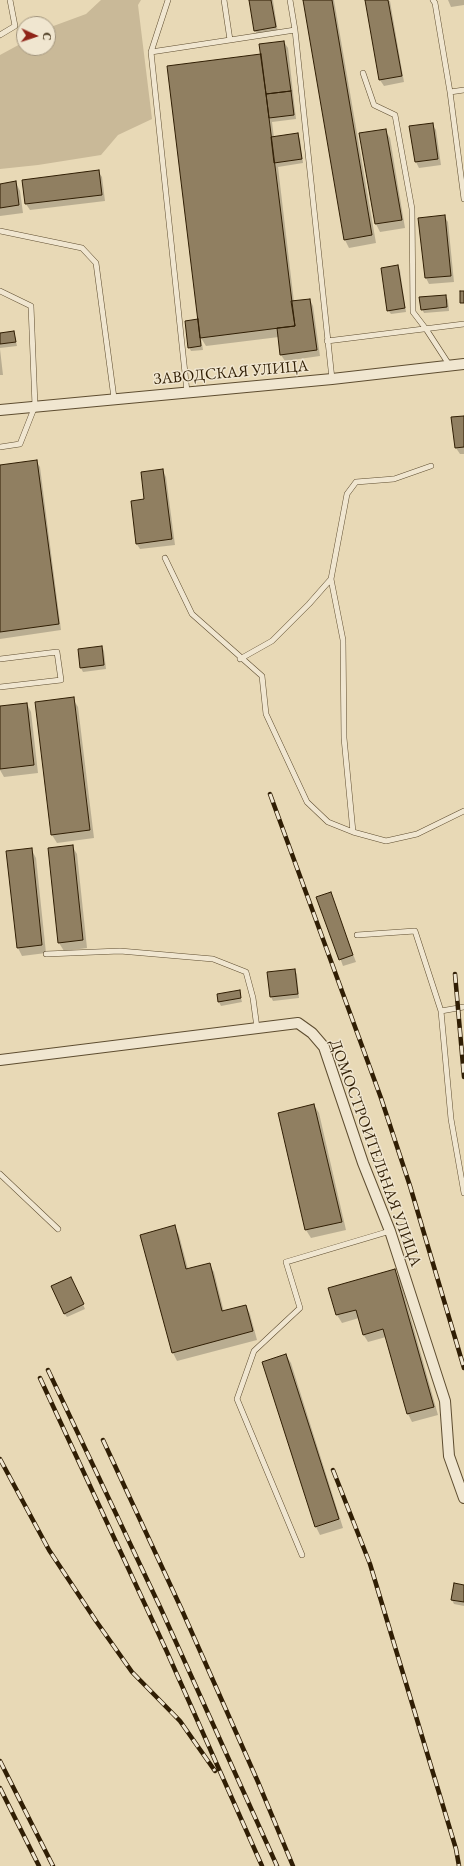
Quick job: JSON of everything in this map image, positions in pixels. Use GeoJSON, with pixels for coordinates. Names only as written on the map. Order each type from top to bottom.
{"type":"FeatureCollection","features":[{"type":"Feature","properties":{"kind":"street","name":"ЗАВОДСКАЯ УЛИЦА"},"geometry":{"type":"LineString","coordinates":[[0,410],[114,398],[332,379],[464,364]]}},
{"type":"Feature","properties":{"kind":"street","name":"ДОМОСТРОИТЕЛЬНАЯ УЛИЦА"},"geometry":{"type":"LineString","coordinates":[[0,1060],[298,1023],[312,1032],[324,1047],[363,1163],[390,1231],[445,1401],[450,1456],[464,1498]]}},
{"type":"Feature","properties":{"kind":"lane"},"geometry":{"type":"LineString","coordinates":[[0,35],[15,26],[10,0]]}},
{"type":"Feature","properties":{"kind":"lane"},"geometry":{"type":"LineString","coordinates":[[168,0],[151,52],[188,392]]}},
{"type":"Feature","properties":{"kind":"lane"},"geometry":{"type":"LineString","coordinates":[[224,0],[230,40]]}},
{"type":"Feature","properties":{"kind":"lane"},"geometry":{"type":"LineString","coordinates":[[290,0],[295,30],[332,379]]}},
{"type":"Feature","properties":{"kind":"lane"},"geometry":{"type":"LineString","coordinates":[[433,0],[435,3],[450,92],[464,199]]}},
{"type":"Feature","properties":{"kind":"lane"},"geometry":{"type":"LineString","coordinates":[[151,52],[295,30]]}},
{"type":"Feature","properties":{"kind":"lane"},"geometry":{"type":"LineString","coordinates":[[363,73],[374,105],[395,115],[412,208],[413,312],[450,366]]}},
{"type":"Feature","properties":{"kind":"lane"},"geometry":{"type":"LineString","coordinates":[[450,92],[464,90]]}},
{"type":"Feature","properties":{"kind":"lane"},"geometry":{"type":"LineString","coordinates":[[0,231],[82,248],[96,263],[114,398]]}},
{"type":"Feature","properties":{"kind":"lane"},"geometry":{"type":"LineString","coordinates":[[0,291],[31,306],[34,406],[20,444],[0,447]]}},
{"type":"Feature","properties":{"kind":"lane"},"geometry":{"type":"LineString","coordinates":[[328,341],[464,324]]}},
{"type":"Feature","properties":{"kind":"lane"},"geometry":{"type":"LineString","coordinates":[[353,832],[344,738],[343,640],[331,579],[347,494],[356,482],[394,479],[431,466]]}},
{"type":"Feature","properties":{"kind":"lane"},"geometry":{"type":"LineString","coordinates":[[165,558],[192,614],[240,659],[262,676],[266,714],[307,802],[328,822],[353,832],[386,841],[418,834],[464,811]]}},
{"type":"Feature","properties":{"kind":"lane"},"geometry":{"type":"LineString","coordinates":[[240,659],[272,641],[331,579]]}},
{"type":"Feature","properties":{"kind":"lane"},"geometry":{"type":"LineString","coordinates":[[0,659],[57,652],[61,680],[0,687]]}},
{"type":"Feature","properties":{"kind":"lane"},"geometry":{"type":"LineString","coordinates":[[357,935],[415,932],[441,1010],[451,1119],[464,1193]]}},
{"type":"Feature","properties":{"kind":"lane"},"geometry":{"type":"LineString","coordinates":[[46,954],[120,951],[212,959],[246,972],[253,998],[257,1028]]}},
{"type":"Feature","properties":{"kind":"lane"},"geometry":{"type":"LineString","coordinates":[[441,1010],[464,1007]]}},
{"type":"Feature","properties":{"kind":"lane"},"geometry":{"type":"LineString","coordinates":[[0,1174],[58,1229]]}},
{"type":"Feature","properties":{"kind":"lane"},"geometry":{"type":"LineString","coordinates":[[302,1555],[237,1399],[254,1351],[300,1308],[286,1262],[390,1231]]}},
{"type":"Feature","properties":{"kind":"shaded area"},"geometry":{"type":"Polygon","coordinates":[[[101,0],[141,0],[138,5],[152,119],[118,135],[101,155],[38,165],[0,169],[0,55],[16,46],[16,56],[56,56],[56,25],[86,14],[101,0]]]}},
{"type":"Feature","properties":{"kind":"building"},"geometry":{"type":"Polygon","coordinates":[[[249,0],[271,0],[276,27],[254,31],[249,0]]]}},
{"type":"Feature","properties":{"kind":"building"},"geometry":{"type":"Polygon","coordinates":[[[303,0],[332,0],[372,235],[344,240],[303,0]]]}},
{"type":"Feature","properties":{"kind":"building"},"geometry":{"type":"Polygon","coordinates":[[[365,0],[388,0],[402,76],[379,80],[365,0]]]}},
{"type":"Feature","properties":{"kind":"building"},"geometry":{"type":"Polygon","coordinates":[[[284,41],[291,91],[266,94],[259,44],[284,41]]]}},
{"type":"Feature","properties":{"kind":"building"},"geometry":{"type":"Polygon","coordinates":[[[261,54],[295,326],[200,338],[167,66],[261,54]]]}},
{"type":"Feature","properties":{"kind":"building"},"geometry":{"type":"Polygon","coordinates":[[[291,91],[294,115],[269,118],[266,94],[291,91]]]}},
{"type":"Feature","properties":{"kind":"building"},"geometry":{"type":"Polygon","coordinates":[[[433,123],[438,159],[415,162],[409,126],[433,123]]]}},
{"type":"Feature","properties":{"kind":"building"},"geometry":{"type":"Polygon","coordinates":[[[386,129],[402,220],[375,224],[359,133],[386,129]]]}},
{"type":"Feature","properties":{"kind":"building"},"geometry":{"type":"Polygon","coordinates":[[[298,133],[302,159],[274,163],[271,137],[298,133]]]}},
{"type":"Feature","properties":{"kind":"building"},"geometry":{"type":"Polygon","coordinates":[[[99,170],[102,195],[25,204],[22,180],[99,170]]]}},
{"type":"Feature","properties":{"kind":"building"},"geometry":{"type":"Polygon","coordinates":[[[16,181],[19,205],[0,208],[0,184],[16,181]]]}},
{"type":"Feature","properties":{"kind":"building"},"geometry":{"type":"Polygon","coordinates":[[[445,215],[451,276],[425,278],[418,218],[445,215]]]}},
{"type":"Feature","properties":{"kind":"building"},"geometry":{"type":"Polygon","coordinates":[[[398,265],[405,308],[387,311],[381,268],[398,265]]]}},
{"type":"Feature","properties":{"kind":"building"},"geometry":{"type":"Polygon","coordinates":[[[460,291],[464,291],[464,303],[460,303],[460,291]]]}},
{"type":"Feature","properties":{"kind":"building"},"geometry":{"type":"Polygon","coordinates":[[[446,295],[447,307],[421,310],[419,297],[446,295]]]}},
{"type":"Feature","properties":{"kind":"building"},"geometry":{"type":"Polygon","coordinates":[[[310,299],[317,350],[280,355],[277,328],[295,326],[291,301],[310,299]]]}},
{"type":"Feature","properties":{"kind":"building"},"geometry":{"type":"Polygon","coordinates":[[[198,319],[201,346],[188,348],[185,321],[198,319]]]}},
{"type":"Feature","properties":{"kind":"building"},"geometry":{"type":"Polygon","coordinates":[[[14,331],[16,342],[0,344],[0,333],[14,331]]]}},
{"type":"Feature","properties":{"kind":"building"},"geometry":{"type":"Polygon","coordinates":[[[464,416],[464,447],[455,448],[451,417],[464,416]]]}},
{"type":"Feature","properties":{"kind":"building"},"geometry":{"type":"Polygon","coordinates":[[[37,460],[59,624],[0,632],[0,465],[37,460]]]}},
{"type":"Feature","properties":{"kind":"building"},"geometry":{"type":"Polygon","coordinates":[[[163,469],[172,539],[136,544],[131,501],[144,499],[141,472],[163,469]]]}},
{"type":"Feature","properties":{"kind":"building"},"geometry":{"type":"Polygon","coordinates":[[[102,646],[104,665],[80,668],[78,649],[102,646]]]}},
{"type":"Feature","properties":{"kind":"building"},"geometry":{"type":"Polygon","coordinates":[[[74,697],[90,830],[51,835],[35,702],[74,697]]]}},
{"type":"Feature","properties":{"kind":"building"},"geometry":{"type":"Polygon","coordinates":[[[27,703],[34,765],[0,769],[0,706],[27,703]]]}},
{"type":"Feature","properties":{"kind":"building"},"geometry":{"type":"Polygon","coordinates":[[[73,845],[83,940],[58,943],[48,848],[73,845]]]}},
{"type":"Feature","properties":{"kind":"building"},"geometry":{"type":"Polygon","coordinates":[[[32,848],[42,945],[17,948],[6,851],[32,848]]]}},
{"type":"Feature","properties":{"kind":"building"},"geometry":{"type":"Polygon","coordinates":[[[331,892],[353,955],[339,960],[316,897],[331,892]]]}},
{"type":"Feature","properties":{"kind":"building"},"geometry":{"type":"Polygon","coordinates":[[[295,969],[298,994],[270,997],[267,972],[295,969]]]}},
{"type":"Feature","properties":{"kind":"building"},"geometry":{"type":"Polygon","coordinates":[[[240,990],[241,998],[218,1002],[217,994],[240,990]]]}},
{"type":"Feature","properties":{"kind":"building"},"geometry":{"type":"Polygon","coordinates":[[[314,1104],[342,1222],[305,1230],[278,1113],[314,1104]]]}},
{"type":"Feature","properties":{"kind":"building"},"geometry":{"type":"Polygon","coordinates":[[[175,1225],[186,1269],[210,1263],[222,1311],[246,1305],[253,1331],[172,1353],[140,1235],[175,1225]]]}},
{"type":"Feature","properties":{"kind":"building"},"geometry":{"type":"Polygon","coordinates":[[[395,1269],[434,1407],[407,1414],[383,1329],[363,1335],[356,1310],[336,1315],[328,1288],[395,1269]]]}},
{"type":"Feature","properties":{"kind":"building"},"geometry":{"type":"Polygon","coordinates":[[[71,1277],[84,1304],[64,1314],[51,1286],[71,1277]]]}},
{"type":"Feature","properties":{"kind":"building"},"geometry":{"type":"Polygon","coordinates":[[[286,1354],[339,1519],[315,1527],[262,1362],[286,1354]]]}},
{"type":"Feature","properties":{"kind":"building"},"geometry":{"type":"Polygon","coordinates":[[[454,1583],[464,1585],[464,1602],[451,1600],[454,1583]]]}},
{"type":"Feature","properties":{"kind":"railway"},"geometry":{"type":"LineString","coordinates":[[270,794],[381,1098],[410,1186],[464,1368]]}},
{"type":"Feature","properties":{"kind":"railway"},"geometry":{"type":"LineString","coordinates":[[455,974],[464,1077]]}},
{"type":"Feature","properties":{"kind":"railway"},"geometry":{"type":"LineString","coordinates":[[48,1370],[161,1609],[277,1866]]}},
{"type":"Feature","properties":{"kind":"railway"},"geometry":{"type":"LineString","coordinates":[[40,1378],[167,1652],[262,1866]]}},
{"type":"Feature","properties":{"kind":"railway"},"geometry":{"type":"LineString","coordinates":[[103,1440],[181,1608],[258,1782],[293,1866]]}},
{"type":"Feature","properties":{"kind":"railway"},"geometry":{"type":"LineString","coordinates":[[0,1459],[49,1550],[96,1621],[132,1672],[180,1721],[215,1771]]}},
{"type":"Feature","properties":{"kind":"railway"},"geometry":{"type":"LineString","coordinates":[[333,1470],[370,1564],[456,1849],[459,1866]]}},
{"type":"Feature","properties":{"kind":"railway"},"geometry":{"type":"LineString","coordinates":[[0,1761],[53,1866]]}},
{"type":"Feature","properties":{"kind":"railway"},"geometry":{"type":"LineString","coordinates":[[0,1788],[39,1866]]}}]}
